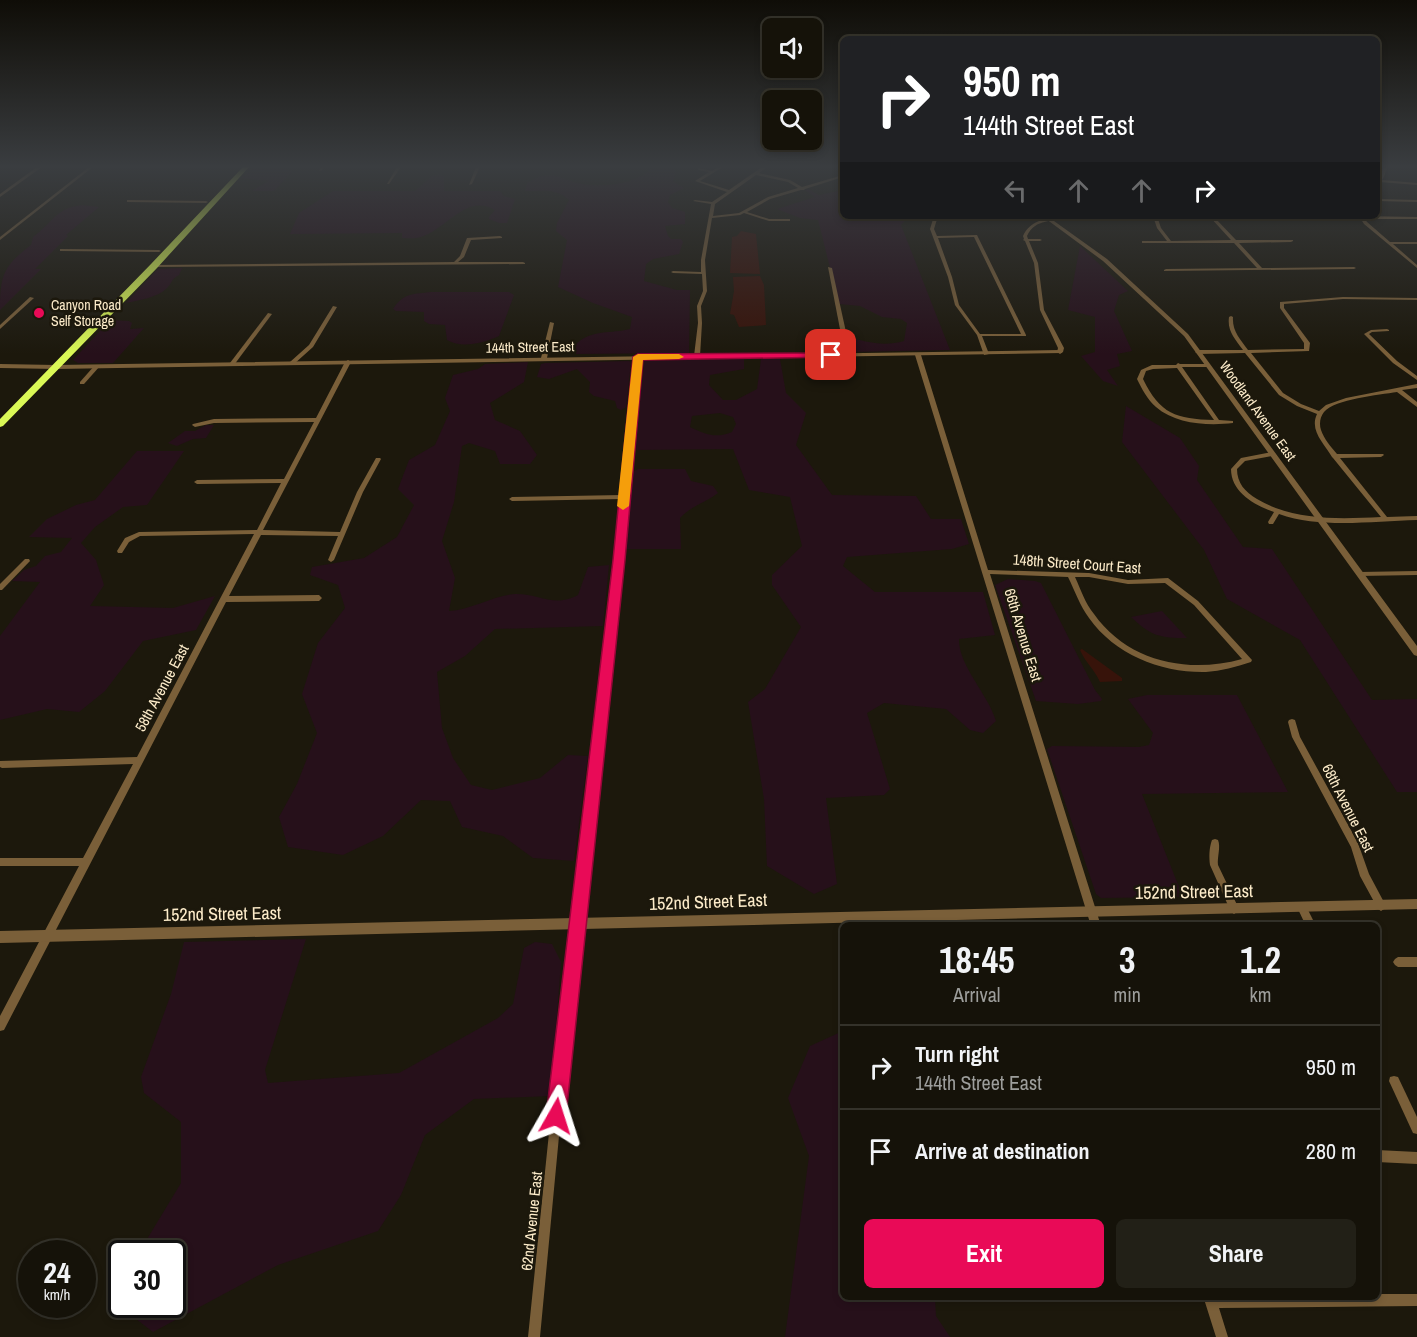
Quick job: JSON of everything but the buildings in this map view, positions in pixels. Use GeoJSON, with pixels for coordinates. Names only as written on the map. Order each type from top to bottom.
{"type":"FeatureCollection","features":[{"type":"Feature","properties":{"kind":"main road"},"geometry":{"type":"LineString","coordinates":[[0,424],[180,229]]}},
{"type":"Feature","properties":{"kind":"main road"},"geometry":{"type":"LineString","coordinates":[[0,416],[154,266],[188,229]]}},
{"type":"Feature","properties":{"kind":"main road"},"geometry":{"type":"LineString","coordinates":[[154,266],[151,264],[159,252]]}},
{"type":"Feature","properties":{"kind":"street"},"geometry":{"type":"LineString","coordinates":[[0,239],[12,229]]}},
{"type":"Feature","properties":{"kind":"street"},"geometry":{"type":"LineString","coordinates":[[697,356],[699,306],[705,291],[704,273],[709,229]]}},
{"type":"Feature","properties":{"kind":"street"},"geometry":{"type":"LineString","coordinates":[[932,229],[950,277],[957,305],[979,335],[986,354]]}},
{"type":"Feature","properties":{"kind":"street"},"geometry":{"type":"LineString","coordinates":[[1028,229],[1025,240],[1036,263],[1042,310],[1061,348],[1060,352]]}},
{"type":"Feature","properties":{"kind":"street","name":"Woodland Avenue East"},"geometry":{"type":"LineString","coordinates":[[1062,229],[1105,260],[1186,335],[1417,654]]}},
{"type":"Feature","properties":{"kind":"street"},"geometry":{"type":"LineString","coordinates":[[1161,229],[1170,242]]}},
{"type":"Feature","properties":{"kind":"street"},"geometry":{"type":"LineString","coordinates":[[1224,229],[1260,269]]}},
{"type":"Feature","properties":{"kind":"street"},"geometry":{"type":"LineString","coordinates":[[1374,229],[1417,267]]}},
{"type":"Feature","properties":{"kind":"street"},"geometry":{"type":"LineString","coordinates":[[935,237],[975,236],[1023,335],[979,335]]}},
{"type":"Feature","properties":{"kind":"street"},"geometry":{"type":"LineString","coordinates":[[456,262],[462,257],[469,239],[500,237]]}},
{"type":"Feature","properties":{"kind":"street"},"geometry":{"type":"LineString","coordinates":[[1025,240],[1040,240]]}},
{"type":"Feature","properties":{"kind":"street"},"geometry":{"type":"LineString","coordinates":[[1144,242],[1291,241]]}},
{"type":"Feature","properties":{"kind":"street"},"geometry":{"type":"LineString","coordinates":[[1389,243],[1417,243]]}},
{"type":"Feature","properties":{"kind":"street"},"geometry":{"type":"LineString","coordinates":[[62,250],[159,252]]}},
{"type":"Feature","properties":{"kind":"street"},"geometry":{"type":"LineString","coordinates":[[154,266],[523,263]]}},
{"type":"Feature","properties":{"kind":"street"},"geometry":{"type":"LineString","coordinates":[[830,268],[848,355]]}},
{"type":"Feature","properties":{"kind":"street"},"geometry":{"type":"LineString","coordinates":[[1166,270],[1354,268]]}},
{"type":"Feature","properties":{"kind":"street"},"geometry":{"type":"LineString","coordinates":[[673,272],[704,273]]}},
{"type":"Feature","properties":{"kind":"street"},"geometry":{"type":"LineString","coordinates":[[0,328],[32,298]]}},
{"type":"Feature","properties":{"kind":"street"},"geometry":{"type":"LineString","coordinates":[[1198,352],[1307,350],[1308,347],[1282,308],[1282,303],[1343,298],[1417,299]]}},
{"type":"Feature","properties":{"kind":"street"},"geometry":{"type":"LineString","coordinates":[[292,363],[311,346],[335,307]]}},
{"type":"Feature","properties":{"kind":"street"},"geometry":{"type":"LineString","coordinates":[[232,364],[270,314]]}},
{"type":"Feature","properties":{"kind":"street"},"geometry":{"type":"LineString","coordinates":[[1231,317],[1232,332],[1281,394],[1299,405],[1320,413]]}},
{"type":"Feature","properties":{"kind":"street"},"geometry":{"type":"LineString","coordinates":[[544,358],[552,323]]}},
{"type":"Feature","properties":{"kind":"street"},"geometry":{"type":"LineString","coordinates":[[1387,330],[1371,331],[1366,334],[1395,362],[1417,378]]}},
{"type":"Feature","properties":{"kind":"street","name":"144th Street East"},"geometry":{"type":"LineString","coordinates":[[0,366],[1060,352]]}},
{"type":"Feature","properties":{"kind":"street","name":"66th Avenue East"},"geometry":{"type":"LineString","coordinates":[[918,355],[1095,922]]}},
{"type":"Feature","properties":{"kind":"street","name":"62nd Avenue East"},"geometry":{"type":"LineString","coordinates":[[534,1337],[577,924],[619,560],[638,357]]}},
{"type":"Feature","properties":{"kind":"street","name":"58th Avenue East"},"geometry":{"type":"LineString","coordinates":[[0,1026],[348,362]]}},
{"type":"Feature","properties":{"kind":"street"},"geometry":{"type":"LineString","coordinates":[[1178,365],[1218,422]]}},
{"type":"Feature","properties":{"kind":"street"},"geometry":{"type":"LineString","coordinates":[[1208,365],[1152,367],[1142,373],[1141,382],[1155,404],[1168,415],[1190,422],[1231,422]]}},
{"type":"Feature","properties":{"kind":"street"},"geometry":{"type":"LineString","coordinates":[[82,383],[97,366]]}},
{"type":"Feature","properties":{"kind":"street"},"geometry":{"type":"LineString","coordinates":[[1385,518],[1334,456],[1318,430],[1317,423],[1320,413],[1328,406],[1340,401],[1417,386]]}},
{"type":"Feature","properties":{"kind":"street"},"geometry":{"type":"LineString","coordinates":[[1398,390],[1417,405]]}},
{"type":"Feature","properties":{"kind":"street"},"geometry":{"type":"LineString","coordinates":[[195,425],[214,421],[318,420]]}},
{"type":"Feature","properties":{"kind":"street"},"geometry":{"type":"LineString","coordinates":[[1272,454],[1249,456],[1239,462],[1233,474],[1237,485],[1253,500],[1277,512],[1319,519],[1417,518]]}},
{"type":"Feature","properties":{"kind":"street"},"geometry":{"type":"LineString","coordinates":[[1334,456],[1381,455]]}},
{"type":"Feature","properties":{"kind":"street"},"geometry":{"type":"LineString","coordinates":[[331,560],[360,492],[378,459]]}},
{"type":"Feature","properties":{"kind":"street"},"geometry":{"type":"LineString","coordinates":[[197,482],[286,481]]}},
{"type":"Feature","properties":{"kind":"street"},"geometry":{"type":"LineString","coordinates":[[512,499],[624,497]]}},
{"type":"Feature","properties":{"kind":"street"},"geometry":{"type":"LineString","coordinates":[[1271,522],[1277,512]]}},
{"type":"Feature","properties":{"kind":"street"},"geometry":{"type":"LineString","coordinates":[[120,551],[127,540],[139,534],[342,534]]}},
{"type":"Feature","properties":{"kind":"street"},"geometry":{"type":"LineString","coordinates":[[0,588],[27,561]]}},
{"type":"Feature","properties":{"kind":"street","name":"148th Street Court East"},"geometry":{"type":"LineString","coordinates":[[987,572],[1071,575],[1097,576],[1128,582],[1166,580],[1196,603],[1248,660],[1222,667],[1176,668],[1144,658],[1112,639],[1094,621],[1071,575]]}},
{"type":"Feature","properties":{"kind":"street"},"geometry":{"type":"LineString","coordinates":[[1359,574],[1417,573]]}},
{"type":"Feature","properties":{"kind":"street"},"geometry":{"type":"LineString","coordinates":[[223,599],[318,598]]}},
{"type":"Feature","properties":{"kind":"street","name":"68th Avenue East"},"geometry":{"type":"LineString","coordinates":[[1292,723],[1296,737],[1355,846],[1365,876],[1381,906]]}},
{"type":"Feature","properties":{"kind":"street"},"geometry":{"type":"LineString","coordinates":[[2,764],[139,760]]}},
{"type":"Feature","properties":{"kind":"street"},"geometry":{"type":"LineString","coordinates":[[1215,843],[1214,865],[1234,909]]}},
{"type":"Feature","properties":{"kind":"street"},"geometry":{"type":"LineString","coordinates":[[0,862],[87,862]]}},
{"type":"Feature","properties":{"kind":"street","name":"152nd Street East"},"geometry":{"type":"LineString","coordinates":[[0,937],[1417,904]]}},
{"type":"Feature","properties":{"kind":"street"},"geometry":{"type":"LineString","coordinates":[[1302,908],[1309,922]]}},
{"type":"Feature","properties":{"kind":"street"},"geometry":{"type":"LineString","coordinates":[[1398,962],[1417,962]]}},
{"type":"Feature","properties":{"kind":"street"},"geometry":{"type":"LineString","coordinates":[[1394,1081],[1417,1129]]}},
{"type":"Feature","properties":{"kind":"street"},"geometry":{"type":"LineString","coordinates":[[1380,1156],[1417,1158]]}},
{"type":"Feature","properties":{"kind":"street"},"geometry":{"type":"LineString","coordinates":[[1222,1337],[1211,1300],[1417,1300]]}},
{"type":"Feature","properties":{"kind":"shaded area"},"geometry":{"type":"Polygon","coordinates":[[[43,229],[73,229],[35,269],[41,269],[0,310],[2,280],[5,273],[14,259],[31,245],[33,237],[43,229]]]}},
{"type":"Feature","properties":{"kind":"shaded area"},"geometry":{"type":"Polygon","coordinates":[[[292,229],[435,229],[416,238],[402,238],[402,233],[290,234],[292,229]]]}},
{"type":"Feature","properties":{"kind":"shaded area"},"geometry":{"type":"Polygon","coordinates":[[[666,229],[671,239],[681,239],[683,242],[679,254],[653,259],[646,264],[644,281],[677,290],[690,290],[689,353],[576,354],[576,344],[582,339],[595,334],[630,329],[632,317],[558,287],[567,240],[556,231],[666,229]]]}},
{"type":"Feature","properties":{"kind":"shaded area"},"geometry":{"type":"Polygon","coordinates":[[[820,229],[903,229],[950,350],[850,352],[846,336],[875,343],[896,343],[904,341],[907,323],[901,319],[882,317],[860,306],[839,304],[820,229]]]}},
{"type":"Feature","properties":{"kind":"shaded area"},"geometry":{"type":"Polygon","coordinates":[[[741,231],[756,234],[760,274],[730,273],[732,237],[737,236],[741,231]]]}},
{"type":"Feature","properties":{"kind":"shaded area"},"geometry":{"type":"Polygon","coordinates":[[[1080,246],[1128,291],[1119,295],[1114,311],[1132,351],[1117,354],[1120,366],[1107,370],[1118,386],[1103,381],[1081,356],[1095,352],[1095,317],[1068,310],[1080,246]]]}},
{"type":"Feature","properties":{"kind":"shaded area"},"geometry":{"type":"Polygon","coordinates":[[[182,268],[179,275],[163,291],[148,298],[126,303],[158,269],[182,268]]]}},
{"type":"Feature","properties":{"kind":"shaded area"},"geometry":{"type":"Polygon","coordinates":[[[760,276],[764,285],[766,325],[739,327],[734,315],[730,314],[734,291],[733,277],[760,276]]]}},
{"type":"Feature","properties":{"kind":"shaded area"},"geometry":{"type":"Polygon","coordinates":[[[431,292],[509,292],[514,295],[499,336],[466,345],[447,340],[445,325],[429,324],[424,321],[424,312],[393,309],[405,297],[431,292]]]}},
{"type":"Feature","properties":{"kind":"shaded area"},"geometry":{"type":"Polygon","coordinates":[[[110,320],[129,321],[132,323],[130,329],[144,328],[113,363],[78,363],[73,360],[110,320]]]}},
{"type":"Feature","properties":{"kind":"shaded area"},"geometry":{"type":"Polygon","coordinates":[[[744,358],[744,369],[710,375],[709,385],[723,400],[736,400],[757,389],[761,359],[780,359],[786,393],[806,413],[796,445],[832,495],[916,496],[931,519],[961,519],[969,544],[952,549],[847,557],[843,566],[875,592],[983,592],[995,635],[959,639],[960,649],[996,721],[983,733],[970,730],[946,709],[884,703],[867,713],[890,789],[884,795],[826,798],[837,884],[814,894],[767,866],[764,799],[748,702],[765,689],[801,627],[772,585],[772,575],[802,546],[790,497],[749,490],[733,449],[634,450],[644,361],[744,358]],[[720,413],[692,416],[690,427],[711,435],[726,434],[732,432],[736,424],[733,417],[720,413]]]}},
{"type":"Feature","properties":{"kind":"shaded area"},"geometry":{"type":"Polygon","coordinates":[[[629,361],[631,363],[626,407],[621,410],[617,408],[615,401],[594,396],[589,392],[590,382],[577,369],[549,379],[537,377],[541,364],[545,363],[629,361]]]}},
{"type":"Feature","properties":{"kind":"shaded area"},"geometry":{"type":"Polygon","coordinates":[[[528,362],[524,382],[490,403],[495,420],[520,431],[537,455],[530,464],[500,464],[495,451],[469,443],[462,446],[454,502],[442,541],[455,578],[449,611],[516,594],[554,600],[569,599],[578,595],[588,567],[609,565],[603,626],[495,629],[465,656],[437,672],[442,728],[453,758],[471,785],[492,790],[540,778],[568,755],[588,756],[574,861],[533,858],[503,836],[462,827],[450,801],[421,800],[383,836],[343,855],[288,847],[279,817],[297,784],[317,733],[302,694],[318,643],[345,608],[338,585],[310,575],[312,567],[364,558],[397,537],[414,505],[398,489],[409,460],[435,445],[450,411],[445,398],[453,375],[478,369],[485,364],[528,362]]]}},
{"type":"Feature","properties":{"kind":"shaded area"},"geometry":{"type":"Polygon","coordinates":[[[1126,406],[1180,438],[1199,466],[1197,480],[1243,547],[1272,549],[1372,700],[1417,699],[1417,792],[1397,792],[1300,640],[1227,599],[1204,550],[1122,442],[1126,406]]]}},
{"type":"Feature","properties":{"kind":"shaded area"},"geometry":{"type":"Polygon","coordinates":[[[206,425],[214,425],[206,438],[193,439],[177,446],[168,443],[185,431],[195,431],[206,425]]]}},
{"type":"Feature","properties":{"kind":"shaded area"},"geometry":{"type":"Polygon","coordinates":[[[137,451],[184,451],[147,505],[123,507],[95,527],[81,543],[96,560],[104,585],[90,606],[173,608],[215,596],[196,630],[143,641],[105,691],[79,712],[47,709],[0,720],[0,636],[40,582],[12,581],[24,570],[36,566],[45,556],[61,552],[72,538],[29,537],[47,519],[76,505],[95,500],[137,451]]]}},
{"type":"Feature","properties":{"kind":"shaded area"},"geometry":{"type":"Polygon","coordinates":[[[638,469],[685,469],[691,481],[713,486],[718,493],[680,518],[681,549],[625,549],[633,472],[638,469]]]}},
{"type":"Feature","properties":{"kind":"shaded area"},"geometry":{"type":"Polygon","coordinates":[[[1008,579],[1041,583],[1101,701],[1078,704],[1036,701],[995,585],[1008,579]]]}},
{"type":"Feature","properties":{"kind":"shaded area"},"geometry":{"type":"Polygon","coordinates":[[[1162,611],[1187,638],[1156,635],[1131,617],[1162,611]]]}},
{"type":"Feature","properties":{"kind":"shaded area"},"geometry":{"type":"Polygon","coordinates":[[[1082,649],[1122,678],[1122,681],[1100,682],[1082,654],[1080,650],[1082,649]]]}},
{"type":"Feature","properties":{"kind":"shaded area"},"geometry":{"type":"Polygon","coordinates":[[[1147,695],[1237,695],[1288,792],[1142,794],[1183,897],[1101,898],[1096,894],[1047,749],[1052,746],[1139,747],[1149,745],[1153,733],[1128,699],[1147,695]]]}},
{"type":"Feature","properties":{"kind":"shaded area"},"geometry":{"type":"Polygon","coordinates":[[[306,939],[265,1070],[268,1083],[399,1073],[498,1018],[513,1004],[524,948],[535,942],[552,944],[561,962],[551,1096],[474,1099],[425,1135],[401,1195],[378,1231],[278,1265],[186,1314],[186,1240],[146,1240],[181,1183],[181,1122],[144,1093],[141,1077],[171,994],[184,942],[306,939]]]}},
{"type":"Feature","properties":{"kind":"shaded area"},"geometry":{"type":"Polygon","coordinates":[[[840,1032],[840,1300],[935,1300],[936,1316],[950,1337],[785,1337],[809,1156],[788,1098],[810,1046],[840,1032]]]}},
{"type":"Feature","properties":{"kind":"shaded area"},"geometry":{"type":"Polygon","coordinates":[[[135,1318],[179,1318],[153,1332],[135,1318]]]}},
{"type":"Feature","properties":{"kind":"slow traffic"},"geometry":{"type":"LineString","coordinates":[[623,506],[638,357],[679,357]]}},
{"type":"Feature","properties":{"kind":"place","name":"Canyon Road Self Storage"},"geometry":{"type":"Point","coordinates":[39,313]}},
{"type":"Feature","properties":{"kind":"route"},"geometry":{"type":"LineString","coordinates":[[556,1116],[619,560],[638,357],[831,355]]}}]}
